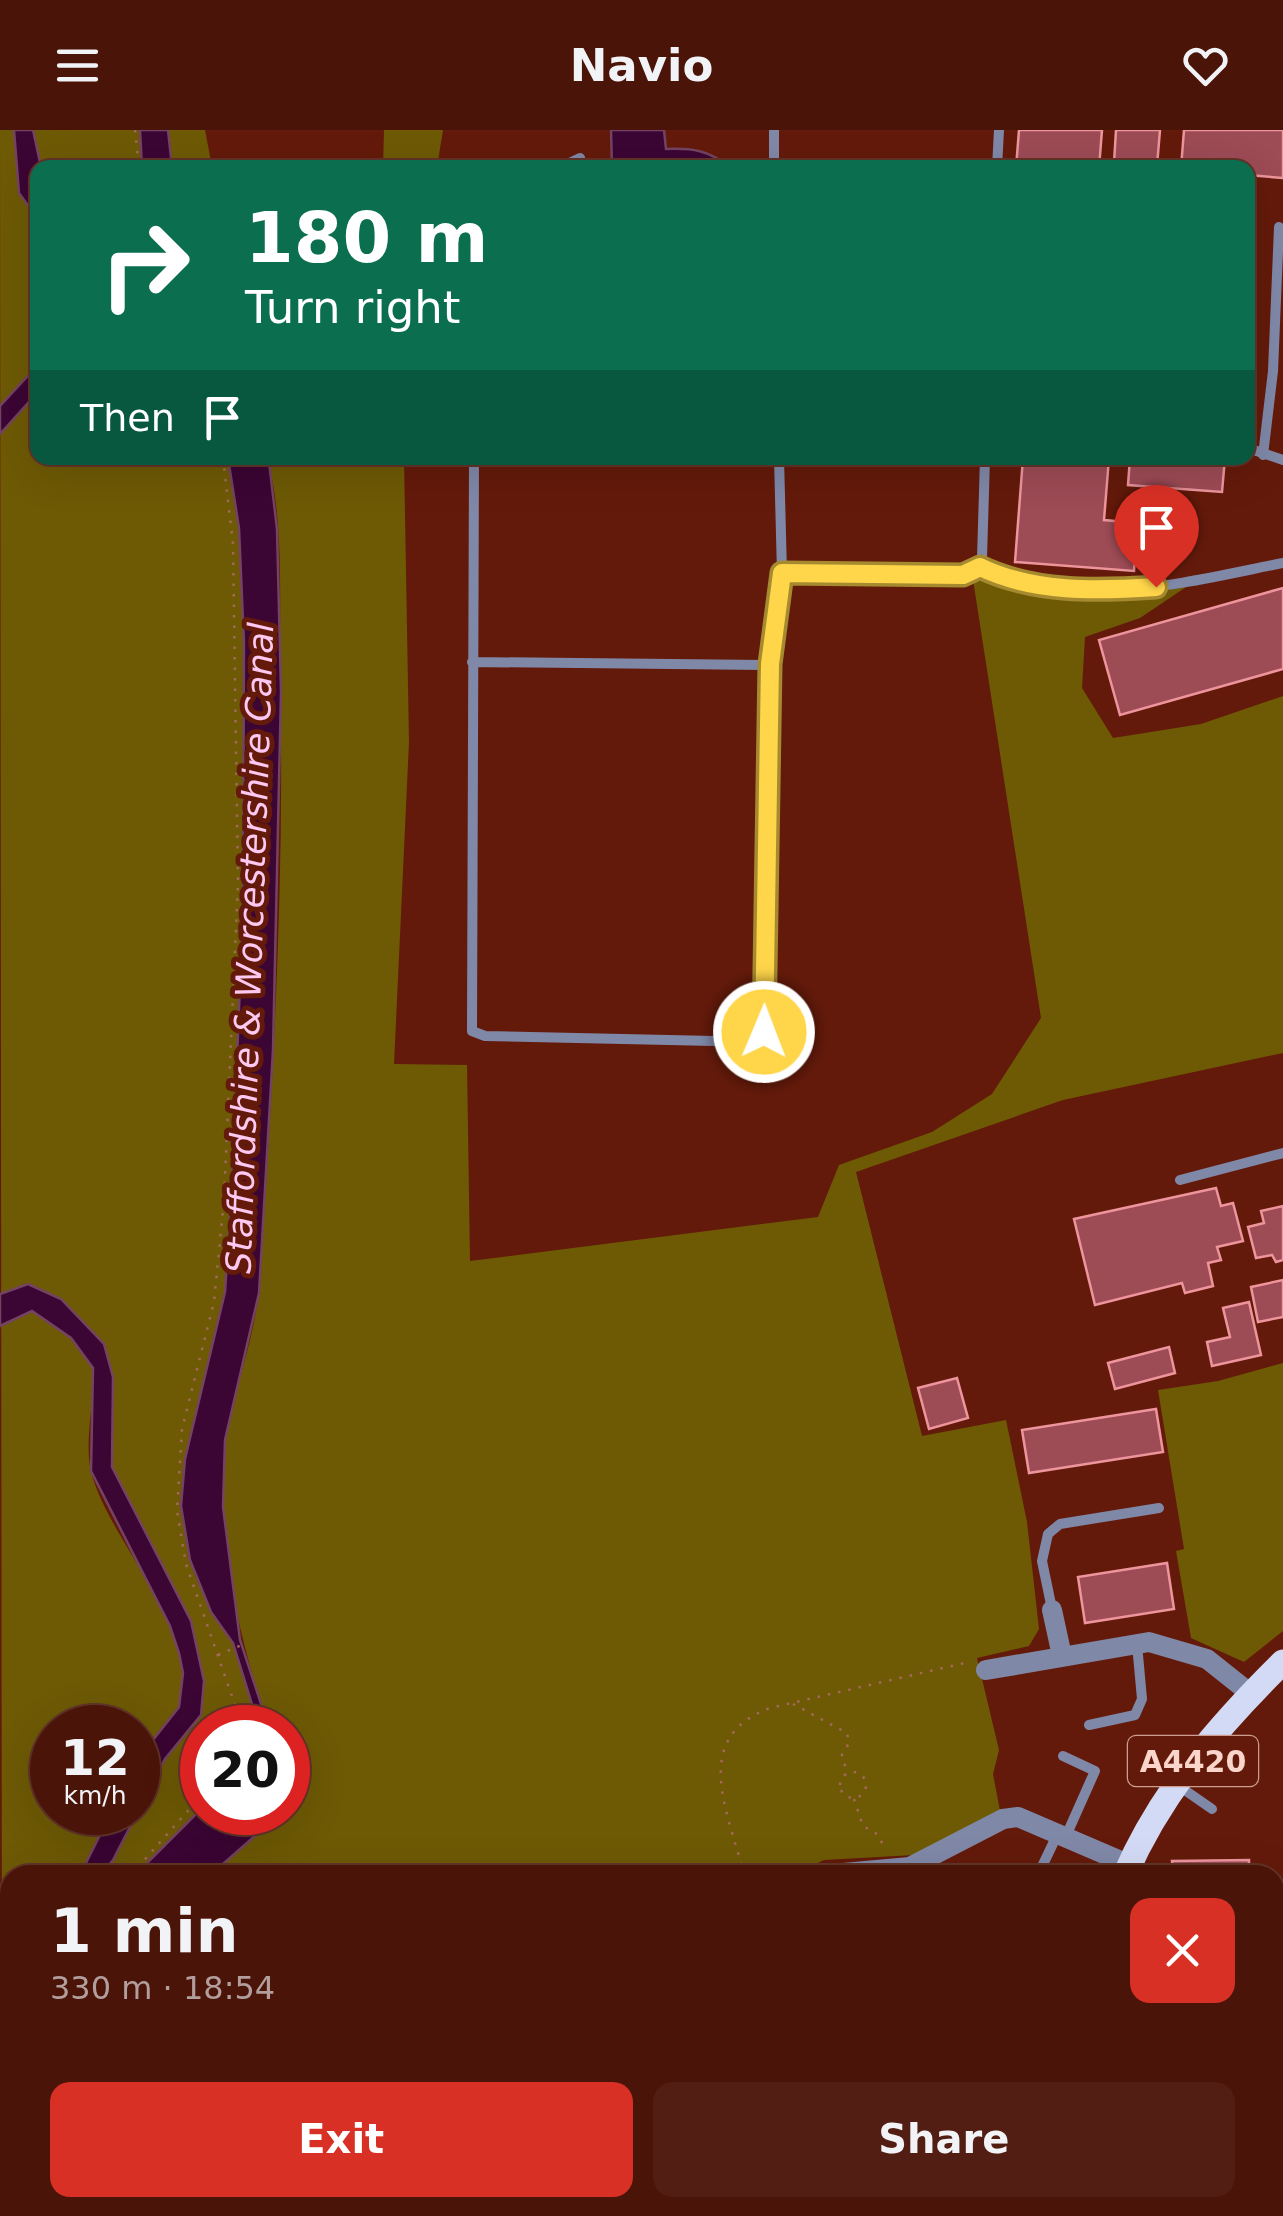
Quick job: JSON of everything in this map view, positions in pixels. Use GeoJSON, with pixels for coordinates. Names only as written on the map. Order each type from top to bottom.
{"type":"FeatureCollection","features":[{"type":"Feature","properties":{"kind":"main road","name":"A4420"},"geometry":{"type":"LineString","coordinates":[[1131,1865],[1176,1784],[1283,1662]]}},
{"type":"Feature","properties":{"kind":"street"},"geometry":{"type":"LineString","coordinates":[[1052,1610],[1062,1656]]}},
{"type":"Feature","properties":{"kind":"street"},"geometry":{"type":"LineString","coordinates":[[986,1670],[1137,1643],[1175,1646],[1207,1659],[1251,1694]]}},
{"type":"Feature","properties":{"kind":"street"},"geometry":{"type":"LineString","coordinates":[[913,1865],[932,1859],[1003,1819],[1034,1821],[1119,1865]]}},
{"type":"Feature","properties":{"kind":"lane"},"geometry":{"type":"LineString","coordinates":[[774,130],[774,160]]}},
{"type":"Feature","properties":{"kind":"lane"},"geometry":{"type":"LineString","coordinates":[[997,160],[999,130]]}},
{"type":"Feature","properties":{"kind":"lane"},"geometry":{"type":"LineString","coordinates":[[576,160],[580,158]]}},
{"type":"Feature","properties":{"kind":"lane"},"geometry":{"type":"LineString","coordinates":[[1263,455],[1272,371],[1279,227]]}},
{"type":"Feature","properties":{"kind":"lane"},"geometry":{"type":"LineString","coordinates":[[1255,451],[1283,460]]}},
{"type":"Feature","properties":{"kind":"lane"},"geometry":{"type":"LineString","coordinates":[[474,465],[472,1031],[485,1036],[760,1042],[764,1032],[770,664],[782,573],[779,465]]}},
{"type":"Feature","properties":{"kind":"lane"},"geometry":{"type":"LineString","coordinates":[[980,567],[986,465]]}},
{"type":"Feature","properties":{"kind":"lane"},"geometry":{"type":"LineString","coordinates":[[980,567],[1011,582],[1124,589],[1188,585],[1283,562]]}},
{"type":"Feature","properties":{"kind":"lane"},"geometry":{"type":"LineString","coordinates":[[782,573],[963,575],[980,567]]}},
{"type":"Feature","properties":{"kind":"lane"},"geometry":{"type":"LineString","coordinates":[[472,662],[770,664]]}},
{"type":"Feature","properties":{"kind":"lane"},"geometry":{"type":"LineString","coordinates":[[1180,1180],[1283,1153]]}},
{"type":"Feature","properties":{"kind":"lane"},"geometry":{"type":"LineString","coordinates":[[1052,1610],[1042,1561],[1048,1534],[1060,1524],[1159,1508]]}},
{"type":"Feature","properties":{"kind":"lane"},"geometry":{"type":"LineString","coordinates":[[1089,1725],[1135,1715],[1142,1699],[1137,1643]]}},
{"type":"Feature","properties":{"kind":"lane"},"geometry":{"type":"LineString","coordinates":[[1044,1865],[1095,1772],[1063,1756]]}},
{"type":"Feature","properties":{"kind":"lane"},"geometry":{"type":"LineString","coordinates":[[1176,1784],[1212,1808]]}},
{"type":"Feature","properties":{"kind":"lane"},"geometry":{"type":"LineString","coordinates":[[1084,1798],[1097,1804]]}},
{"type":"Feature","properties":{"kind":"path"},"geometry":{"type":"LineString","coordinates":[[136,130],[138,160]]}},
{"type":"Feature","properties":{"kind":"path"},"geometry":{"type":"LineString","coordinates":[[224,465],[233,544],[238,830],[224,1200],[214,1302],[182,1429],[177,1482],[179,1539],[235,1705]]}},
{"type":"Feature","properties":{"kind":"path"},"geometry":{"type":"LineString","coordinates":[[217,1655],[244,1644]]}},
{"type":"Feature","properties":{"kind":"path"},"geometry":{"type":"LineString","coordinates":[[741,1865],[720,1792],[720,1761],[742,1722],[752,1714],[959,1662],[986,1670]]}},
{"type":"Feature","properties":{"kind":"path"},"geometry":{"type":"LineString","coordinates":[[792,1703],[847,1733],[850,1743],[842,1755],[847,1773]]}},
{"type":"Feature","properties":{"kind":"path"},"geometry":{"type":"LineString","coordinates":[[854,1798],[864,1793],[866,1781],[858,1772],[847,1773],[840,1782],[841,1791],[854,1798],[863,1826],[882,1840],[888,1865]]}},
{"type":"Feature","properties":{"kind":"path"},"geometry":{"type":"LineString","coordinates":[[140,1865],[180,1820]]}},
{"type":"Feature","properties":{"kind":"shaded area"},"geometry":{"type":"Polygon","coordinates":[[[0,130],[140,130],[142,160],[30,160],[30,465],[229,465],[239,528],[244,643],[243,909],[232,1184],[225,1292],[181,1506],[195,1575],[211,1612],[233,1643],[253,1705],[190,1705],[171,1586],[112,1467],[113,1399],[93,1386],[91,1471],[115,1527],[167,1617],[183,1676],[179,1704],[160,1733],[160,1705],[30,1705],[30,1835],[100,1835],[85,1865],[2,1865],[0,130]]]}},
{"type":"Feature","properties":{"kind":"shaded area"},"geometry":{"type":"Polygon","coordinates":[[[168,130],[205,130],[211,160],[171,160],[168,130]]]}},
{"type":"Feature","properties":{"kind":"shaded area"},"geometry":{"type":"Polygon","coordinates":[[[384,130],[443,130],[438,160],[383,160],[384,130]]]}},
{"type":"Feature","properties":{"kind":"shaded area"},"geometry":{"type":"Polygon","coordinates":[[[269,465],[404,465],[409,742],[394,1064],[467,1065],[470,1261],[818,1217],[839,1165],[932,1132],[992,1094],[1041,1018],[972,573],[980,567],[1063,588],[1189,585],[1140,618],[1085,637],[1082,688],[1113,738],[1201,724],[1283,696],[1283,1053],[1063,1100],[856,1172],[922,1436],[1006,1420],[1027,1522],[1039,1629],[1029,1646],[977,1658],[999,1750],[993,1774],[1000,1811],[915,1855],[824,1860],[814,1865],[221,1865],[256,1835],[310,1835],[310,1705],[262,1705],[231,1582],[222,1506],[226,1436],[260,1281],[269,1130],[281,827],[280,566],[269,465]]]}},
{"type":"Feature","properties":{"kind":"shaded area"},"geometry":{"type":"Polygon","coordinates":[[[1283,1363],[1283,1631],[1244,1662],[1191,1638],[1176,1551],[1184,1549],[1158,1390],[1218,1381],[1283,1363]]]}},
{"type":"Feature","properties":{"kind":"shaded area"},"geometry":{"type":"Polygon","coordinates":[[[180,1742],[180,1830],[145,1865],[107,1865],[123,1835],[160,1835],[160,1768],[180,1742]]]}},
{"type":"Feature","properties":{"kind":"water"},"geometry":{"type":"Polygon","coordinates":[[[14,130],[33,130],[39,160],[30,160],[30,208],[19,193],[14,130]]]}},
{"type":"Feature","properties":{"kind":"water"},"geometry":{"type":"Polygon","coordinates":[[[140,130],[168,130],[171,160],[142,160],[140,130]]]}},
{"type":"Feature","properties":{"kind":"water"},"geometry":{"type":"Polygon","coordinates":[[[611,130],[664,130],[666,149],[700,151],[718,160],[612,160],[611,130]]]}},
{"type":"Feature","properties":{"kind":"water"},"geometry":{"type":"Polygon","coordinates":[[[30,374],[30,401],[0,434],[0,406],[30,374]]]}},
{"type":"Feature","properties":{"kind":"water","name":"Staffordshire & Worcestershire Canal"},"geometry":{"type":"Polygon","coordinates":[[[229,465],[269,465],[277,529],[281,692],[273,1050],[259,1293],[225,1440],[223,1507],[240,1640],[261,1705],[252,1705],[233,1643],[211,1612],[190,1560],[181,1506],[185,1459],[225,1292],[243,909],[244,643],[239,528],[229,465]]]}},
{"type":"Feature","properties":{"kind":"water"},"geometry":{"type":"Polygon","coordinates":[[[28,1284],[61,1299],[104,1344],[113,1377],[112,1467],[191,1621],[204,1681],[202,1705],[180,1705],[180,1741],[160,1769],[160,1731],[179,1707],[183,1673],[170,1626],[91,1471],[93,1368],[71,1338],[32,1311],[0,1326],[0,1294],[28,1284]]]}},
{"type":"Feature","properties":{"kind":"water"},"geometry":{"type":"Polygon","coordinates":[[[180,1830],[180,1835],[256,1835],[221,1865],[145,1865],[180,1830]]]}},
{"type":"Feature","properties":{"kind":"water"},"geometry":{"type":"Polygon","coordinates":[[[100,1835],[126,1835],[109,1865],[85,1865],[100,1835]]]}},
{"type":"Feature","properties":{"kind":"building"},"geometry":{"type":"Polygon","coordinates":[[[1019,130],[1102,130],[1100,160],[1017,160],[1019,130]]]}},
{"type":"Feature","properties":{"kind":"building"},"geometry":{"type":"Polygon","coordinates":[[[1116,130],[1160,130],[1158,160],[1114,160],[1116,130]]]}},
{"type":"Feature","properties":{"kind":"building"},"geometry":{"type":"Polygon","coordinates":[[[1184,130],[1283,130],[1283,178],[1255,176],[1255,160],[1182,160],[1184,130]]]}},
{"type":"Feature","properties":{"kind":"building"},"geometry":{"type":"Polygon","coordinates":[[[1022,465],[1108,465],[1104,520],[1137,523],[1134,571],[1015,562],[1022,465]]]}},
{"type":"Feature","properties":{"kind":"building"},"geometry":{"type":"Polygon","coordinates":[[[1129,465],[1224,465],[1222,492],[1128,485],[1129,465]]]}},
{"type":"Feature","properties":{"kind":"building"},"geometry":{"type":"Polygon","coordinates":[[[1283,588],[1283,669],[1120,715],[1099,640],[1283,588]]]}},
{"type":"Feature","properties":{"kind":"building"},"geometry":{"type":"Polygon","coordinates":[[[1216,1188],[1221,1206],[1233,1203],[1243,1241],[1217,1247],[1221,1260],[1208,1263],[1213,1286],[1185,1293],[1182,1283],[1095,1305],[1074,1219],[1216,1188]]]}},
{"type":"Feature","properties":{"kind":"building"},"geometry":{"type":"Polygon","coordinates":[[[1283,1206],[1283,1260],[1276,1262],[1272,1255],[1256,1258],[1248,1227],[1264,1223],[1261,1211],[1283,1206]]]}},
{"type":"Feature","properties":{"kind":"building"},"geometry":{"type":"Polygon","coordinates":[[[1283,1280],[1283,1317],[1258,1322],[1251,1287],[1283,1280]]]}},
{"type":"Feature","properties":{"kind":"building"},"geometry":{"type":"Polygon","coordinates":[[[1249,1302],[1261,1355],[1212,1366],[1207,1342],[1230,1337],[1223,1308],[1249,1302]]]}},
{"type":"Feature","properties":{"kind":"building"},"geometry":{"type":"Polygon","coordinates":[[[1169,1347],[1175,1373],[1115,1389],[1108,1363],[1169,1347]]]}},
{"type":"Feature","properties":{"kind":"building"},"geometry":{"type":"Polygon","coordinates":[[[957,1378],[968,1418],[929,1429],[918,1388],[957,1378]]]}},
{"type":"Feature","properties":{"kind":"building"},"geometry":{"type":"Polygon","coordinates":[[[1156,1409],[1163,1452],[1029,1473],[1022,1430],[1156,1409]]]}},
{"type":"Feature","properties":{"kind":"building"},"geometry":{"type":"Polygon","coordinates":[[[1167,1563],[1174,1609],[1085,1623],[1078,1577],[1167,1563]]]}},
{"type":"Feature","properties":{"kind":"building"},"geometry":{"type":"Polygon","coordinates":[[[1249,1860],[1249,1865],[1172,1865],[1172,1861],[1249,1860]]]}},
{"type":"Feature","properties":{"kind":"route"},"geometry":{"type":"LineString","coordinates":[[764,1032],[770,664],[782,573],[963,575],[980,567],[1011,582],[1062,588],[1156,587]]}}]}
